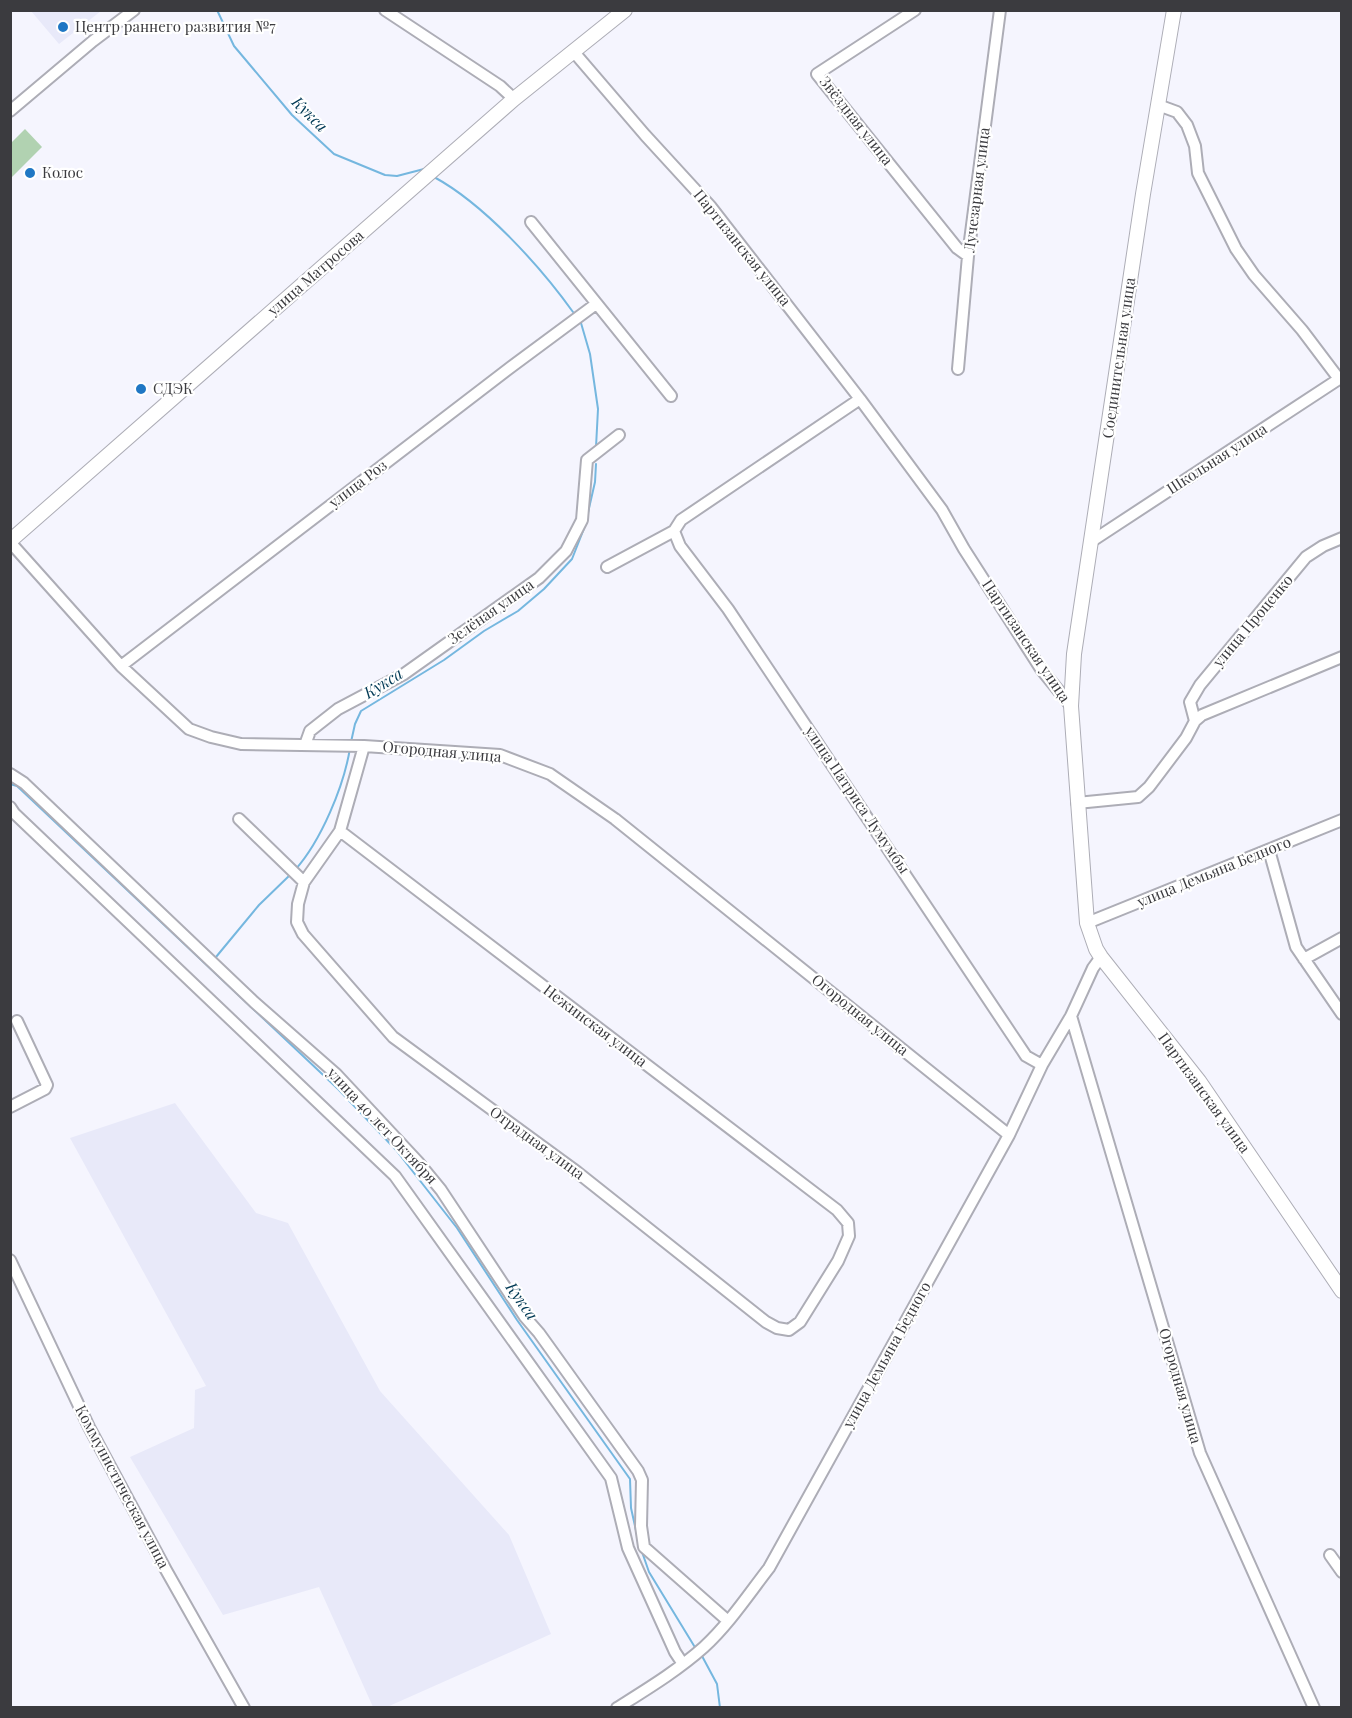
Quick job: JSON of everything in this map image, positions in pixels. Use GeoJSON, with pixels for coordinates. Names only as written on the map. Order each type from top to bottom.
{"type":"FeatureCollection","features":[{"type":"Feature","properties":{"kind":"street"},"geometry":{"type":"LineString","coordinates":[[10,111],[93,41],[134,10]]}},
{"type":"Feature","properties":{"kind":"street"},"geometry":{"type":"LineString","coordinates":[[385,10],[500,86],[514,99]]}},
{"type":"Feature","properties":{"kind":"street","name":"улица Матросова"},"geometry":{"type":"LineString","coordinates":[[10,541],[514,99],[625,10]]}},
{"type":"Feature","properties":{"kind":"street","name":"Звёздная улица"},"geometry":{"type":"LineString","coordinates":[[915,10],[817,74],[957,249],[968,256]]}},
{"type":"Feature","properties":{"kind":"street","name":"Лучезарная улица"},"geometry":{"type":"LineString","coordinates":[[958,369],[968,256],[1000,10]]}},
{"type":"Feature","properties":{"kind":"street","name":"Соединительная улица"},"geometry":{"type":"LineString","coordinates":[[1071,705],[1074,654],[1143,194],[1174,10]]}},
{"type":"Feature","properties":{"kind":"street","name":"Партизанская улица"},"geometry":{"type":"LineString","coordinates":[[573,51],[711,207],[860,399],[942,510],[964,549],[1041,669],[1071,705],[1087,923],[1095,949],[1199,1081],[1341,1292]]}},
{"type":"Feature","properties":{"kind":"street"},"geometry":{"type":"LineString","coordinates":[[1158,105],[1177,112],[1187,125],[1195,146],[1198,173],[1236,249],[1254,275],[1340,378]]}},
{"type":"Feature","properties":{"kind":"street"},"geometry":{"type":"LineString","coordinates":[[531,222],[671,396]]}},
{"type":"Feature","properties":{"kind":"street","name":"улица Роз"},"geometry":{"type":"LineString","coordinates":[[121,666],[596,304]]}},
{"type":"Feature","properties":{"kind":"street","name":"Школьная улица"},"geometry":{"type":"LineString","coordinates":[[1092,541],[1340,378]]}},
{"type":"Feature","properties":{"kind":"street"},"geometry":{"type":"LineString","coordinates":[[607,567],[674,531],[681,520],[860,399]]}},
{"type":"Feature","properties":{"kind":"street","name":"Зелёная улица"},"geometry":{"type":"LineString","coordinates":[[304,745],[310,731],[338,709],[404,674],[539,578],[566,550],[582,520],[587,460],[619,435]]}},
{"type":"Feature","properties":{"kind":"street","name":"улица Патриса Лумумбы"},"geometry":{"type":"LineString","coordinates":[[674,531],[680,546],[754,647],[1026,1056],[1042,1065]]}},
{"type":"Feature","properties":{"kind":"street","name":"улица Проценко"},"geometry":{"type":"LineString","coordinates":[[1195,721],[1190,702],[1200,685],[1306,557],[1341,538]]}},
{"type":"Feature","properties":{"kind":"street","name":"Огородная улица"},"geometry":{"type":"LineString","coordinates":[[10,541],[121,666],[189,729],[241,744],[342,745],[500,755],[550,774],[615,819],[1009,1135]]}},
{"type":"Feature","properties":{"kind":"street"},"geometry":{"type":"LineString","coordinates":[[1077,803],[1138,797],[1149,787],[1186,738],[1195,721],[1202,715],[1341,657]]}},
{"type":"Feature","properties":{"kind":"street"},"geometry":{"type":"LineString","coordinates":[[239,819],[304,882],[340,831],[360,746]]}},
{"type":"Feature","properties":{"kind":"street","name":"улица 40 лет Октября"},"geometry":{"type":"LineString","coordinates":[[10,774],[24,783],[254,1002],[336,1074],[418,1162],[441,1190],[525,1317],[539,1333],[638,1471],[642,1480],[641,1526],[644,1547],[728,1621]]}},
{"type":"Feature","properties":{"kind":"street","name":"улица 40 лет Октября"},"geometry":{"type":"LineString","coordinates":[[10,807],[394,1176],[610,1478],[628,1548],[675,1652],[683,1664]]}},
{"type":"Feature","properties":{"kind":"street","name":"улица Демьяна Бедного"},"geometry":{"type":"LineString","coordinates":[[1087,923],[1341,820]]}},
{"type":"Feature","properties":{"kind":"street","name":"Нежинская улица"},"geometry":{"type":"LineString","coordinates":[[340,831],[828,1203],[848,1223],[849,1236],[838,1261],[800,1322],[789,1330]]}},
{"type":"Feature","properties":{"kind":"street"},"geometry":{"type":"LineString","coordinates":[[1269,850],[1296,946],[1341,1014]]}},
{"type":"Feature","properties":{"kind":"street","name":"Отрадная улица"},"geometry":{"type":"LineString","coordinates":[[304,882],[298,904],[297,922],[303,934],[393,1037],[577,1172],[766,1322],[777,1328],[789,1330]]}},
{"type":"Feature","properties":{"kind":"street"},"geometry":{"type":"LineString","coordinates":[[1304,959],[1341,938]]}},
{"type":"Feature","properties":{"kind":"street","name":"улица Демьяна Бедного"},"geometry":{"type":"LineString","coordinates":[[617,1707],[664,1679],[699,1650],[728,1621],[769,1568],[1009,1135],[1042,1065],[1071,1016],[1093,968],[1101,957]]}},
{"type":"Feature","properties":{"kind":"street","name":"Огородная улица"},"geometry":{"type":"LineString","coordinates":[[1071,1016],[1200,1453],[1314,1707]]}},
{"type":"Feature","properties":{"kind":"street"},"geometry":{"type":"LineString","coordinates":[[10,1107],[47,1086],[17,1022]]}},
{"type":"Feature","properties":{"kind":"street","name":"Коммунистическая улица"},"geometry":{"type":"LineString","coordinates":[[10,1260],[89,1428],[244,1707]]}},
{"type":"Feature","properties":{"kind":"street"},"geometry":{"type":"LineString","coordinates":[[1330,1555],[1341,1572]]}},
{"type":"Feature","properties":{"kind":"shaded area","name":"Центр раннего развития №7"},"geometry":{"type":"Polygon","coordinates":[[[31,11],[101,11],[59,44],[31,11]]]}},
{"type":"Feature","properties":{"kind":"shaded area"},"geometry":{"type":"Polygon","coordinates":[[[175,1103],[256,1213],[288,1223],[380,1391],[509,1535],[551,1634],[387,1707],[373,1707],[319,1587],[223,1615],[130,1457],[194,1428],[195,1390],[206,1386],[70,1138],[175,1103]]]}},
{"type":"Feature","properties":{"kind":"green space"},"geometry":{"type":"Polygon","coordinates":[[[25,129],[42,147],[11,178],[11,143],[25,129]]]}},
{"type":"Feature","properties":{"kind":"waterway","name":"Кукса"},"geometry":{"type":"LineString","coordinates":[[217,10],[234,46],[292,115],[334,154],[385,175],[397,176],[424,169]]}},
{"type":"Feature","properties":{"kind":"waterway","name":"Кукса"},"geometry":{"type":"LineString","coordinates":[[434,177],[472,203],[510,237],[573,312]]}},
{"type":"Feature","properties":{"kind":"waterway","name":"Кукса"},"geometry":{"type":"LineString","coordinates":[[581,323],[590,354],[598,409],[596,447]]}},
{"type":"Feature","properties":{"kind":"waterway","name":"Кукса"},"geometry":{"type":"LineString","coordinates":[[587,517],[595,482],[596,464]]}},
{"type":"Feature","properties":{"kind":"waterway","name":"Кукса"},"geometry":{"type":"LineString","coordinates":[[351,742],[361,711],[518,611],[544,589],[572,559],[585,526]]}},
{"type":"Feature","properties":{"kind":"waterway","name":"Кукса"},"geometry":{"type":"LineString","coordinates":[[295,870],[314,844],[330,812],[343,779],[350,748]]}},
{"type":"Feature","properties":{"kind":"waterway","name":"Кукса"},"geometry":{"type":"LineString","coordinates":[[10,784],[17,786],[338,1089],[396,1150],[457,1228],[517,1320],[630,1479],[631,1508],[639,1544]]}},
{"type":"Feature","properties":{"kind":"waterway","name":"Кукса"},"geometry":{"type":"LineString","coordinates":[[216,957],[259,905],[291,874]]}},
{"type":"Feature","properties":{"kind":"waterway","name":"Кукса"},"geometry":{"type":"LineString","coordinates":[[641,1549],[649,1572],[696,1649]]}},
{"type":"Feature","properties":{"kind":"waterway","name":"Кукса"},"geometry":{"type":"LineString","coordinates":[[702,1656],[717,1684],[720,1708]]}},
{"type":"Feature","properties":{"kind":"place","name":"Центр раннего развития №7"},"geometry":{"type":"Point","coordinates":[63,27]}},
{"type":"Feature","properties":{"kind":"place","name":"Колос"},"geometry":{"type":"Point","coordinates":[30,173]}},
{"type":"Feature","properties":{"kind":"place","name":"СДЭК"},"geometry":{"type":"Point","coordinates":[141,389]}}]}
